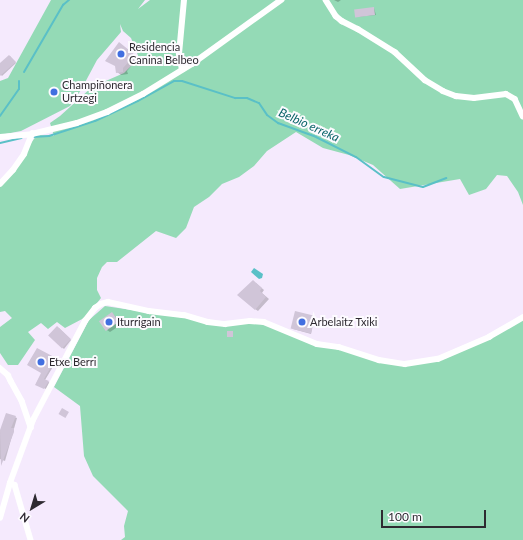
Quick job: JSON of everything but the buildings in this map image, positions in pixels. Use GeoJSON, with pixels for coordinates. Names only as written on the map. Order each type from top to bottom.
{"type":"FeatureCollection","features":[{"type":"Feature","properties":{"kind":"street"},"geometry":{"type":"LineString","coordinates":[[182,70],[179,54],[184,0]]}},
{"type":"Feature","properties":{"kind":"street"},"geometry":{"type":"LineString","coordinates":[[0,137],[32,134],[77,123],[107,112],[143,94],[182,70],[281,0]]}},
{"type":"Feature","properties":{"kind":"street"},"geometry":{"type":"LineString","coordinates":[[326,0],[336,16],[342,21],[395,52],[424,80],[443,91],[456,96],[474,98],[506,94],[516,99],[523,116]]}},
{"type":"Feature","properties":{"kind":"street"},"geometry":{"type":"LineString","coordinates":[[0,184],[14,170],[24,154],[32,134]]}},
{"type":"Feature","properties":{"kind":"street"},"geometry":{"type":"LineString","coordinates":[[0,518],[10,483],[31,427],[85,321],[95,308],[104,303],[184,315],[208,322],[225,324],[250,321],[264,322],[317,344],[339,346],[365,356],[390,363],[404,364],[438,359],[489,337],[523,317]]}},
{"type":"Feature","properties":{"kind":"street"},"geometry":{"type":"LineString","coordinates":[[0,368],[12,381],[22,401],[31,427]]}},
{"type":"Feature","properties":{"kind":"street"},"geometry":{"type":"LineString","coordinates":[[10,483],[15,485],[31,540]]}},
{"type":"Feature","properties":{"kind":"green space"},"geometry":{"type":"Polygon","coordinates":[[[51,0],[145,0],[138,9],[150,0],[523,0],[523,205],[518,192],[507,176],[497,175],[486,189],[469,195],[460,179],[400,189],[373,165],[349,155],[323,148],[296,132],[267,151],[254,166],[239,177],[222,184],[209,197],[194,207],[186,228],[176,238],[156,231],[117,262],[107,262],[102,267],[97,278],[97,290],[101,298],[86,317],[65,328],[57,322],[48,329],[41,323],[28,332],[35,340],[18,365],[8,365],[0,353],[0,327],[12,318],[5,311],[0,312],[0,184],[37,135],[54,136],[50,123],[60,116],[92,87],[124,73],[139,58],[131,38],[123,31],[120,24],[121,32],[97,60],[81,90],[70,106],[21,131],[0,135],[0,81],[8,78],[51,0]]]}},
{"type":"Feature","properties":{"kind":"green space"},"geometry":{"type":"Polygon","coordinates":[[[105,306],[225,324],[264,322],[304,339],[379,360],[421,363],[489,337],[523,316],[523,540],[121,540],[125,537],[124,526],[128,511],[93,476],[84,456],[80,406],[54,387],[89,320],[105,306]]]}},
{"type":"Feature","properties":{"kind":"water"},"geometry":{"type":"Polygon","coordinates":[[[254,268],[263,274],[262,278],[259,279],[251,272],[254,268]]]}},
{"type":"Feature","properties":{"kind":"waterway"},"geometry":{"type":"LineString","coordinates":[[24,72],[63,5],[69,0]]}},
{"type":"Feature","properties":{"kind":"waterway"},"geometry":{"type":"LineString","coordinates":[[0,116],[19,89],[19,81]]}},
{"type":"Feature","properties":{"kind":"waterway","name":"Belbio erreka"},"geometry":{"type":"LineString","coordinates":[[33,137],[49,136],[95,121],[138,101],[174,81],[182,81],[235,98],[247,98],[259,103],[267,115],[278,123],[314,136],[356,157],[384,177],[423,187],[446,178]]}},
{"type":"Feature","properties":{"kind":"waterway","name":"Belbio erreka"},"geometry":{"type":"LineString","coordinates":[[0,143],[21,138]]}},
{"type":"Feature","properties":{"kind":"place","name":"Residencia Canina Belbeo"},"geometry":{"type":"Point","coordinates":[121,54]}},
{"type":"Feature","properties":{"kind":"place","name":"Champiñonera Urtzegi"},"geometry":{"type":"Point","coordinates":[54,92]}},
{"type":"Feature","properties":{"kind":"place","name":"Iturrigain"},"geometry":{"type":"Point","coordinates":[109,322]}},
{"type":"Feature","properties":{"kind":"place","name":"Arbelaitz Txiki"},"geometry":{"type":"Point","coordinates":[302,322]}},
{"type":"Feature","properties":{"kind":"place","name":"Etxe Berri"},"geometry":{"type":"Point","coordinates":[41,362]}}]}
